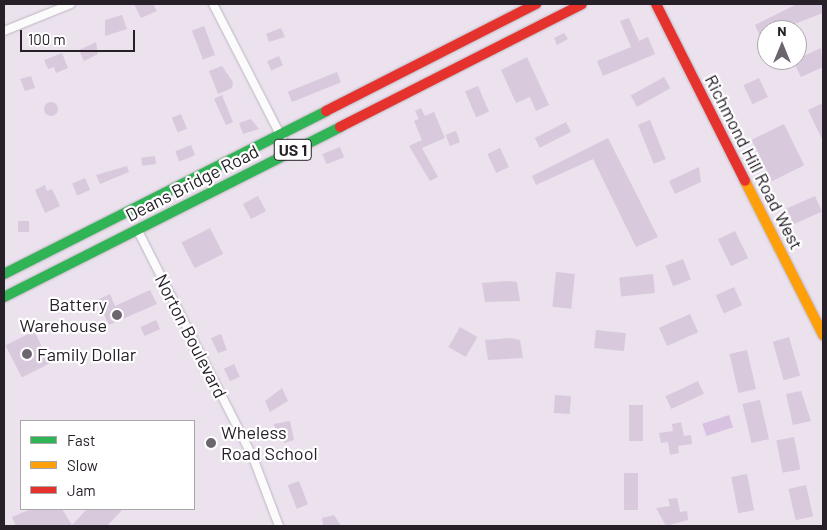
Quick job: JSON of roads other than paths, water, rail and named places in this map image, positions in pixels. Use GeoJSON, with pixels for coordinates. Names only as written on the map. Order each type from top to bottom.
{"type":"FeatureCollection","features":[{"type":"Feature","properties":{"kind":"main road","name":"Deans Bridge Road"},"geometry":{"type":"LineString","coordinates":[[4,274],[536,4]]}},
{"type":"Feature","properties":{"kind":"main road","name":"Deans Bridge Road"},"geometry":{"type":"LineString","coordinates":[[4,297],[582,4]]}},
{"type":"Feature","properties":{"kind":"main road","name":"Richmond Hill Road West"},"geometry":{"type":"LineString","coordinates":[[656,4],[823,335]]}},
{"type":"Feature","properties":{"kind":"street"},"geometry":{"type":"LineString","coordinates":[[4,31],[71,4]]}},
{"type":"Feature","properties":{"kind":"street"},"geometry":{"type":"LineString","coordinates":[[213,4],[289,152]]}},
{"type":"Feature","properties":{"kind":"street","name":"Norton Boulevard"},"geometry":{"type":"LineString","coordinates":[[137,229],[254,460],[279,526]]}},
{"type":"Feature","properties":{"kind":"place","name":"Battery Warehouse"},"geometry":{"type":"Point","coordinates":[117,315]}},
{"type":"Feature","properties":{"kind":"place","name":"Family Dollar"},"geometry":{"type":"Point","coordinates":[27,354]}},
{"type":"Feature","properties":{"kind":"place","name":"Wheless Road School"},"geometry":{"type":"Point","coordinates":[211,443]}}]}
